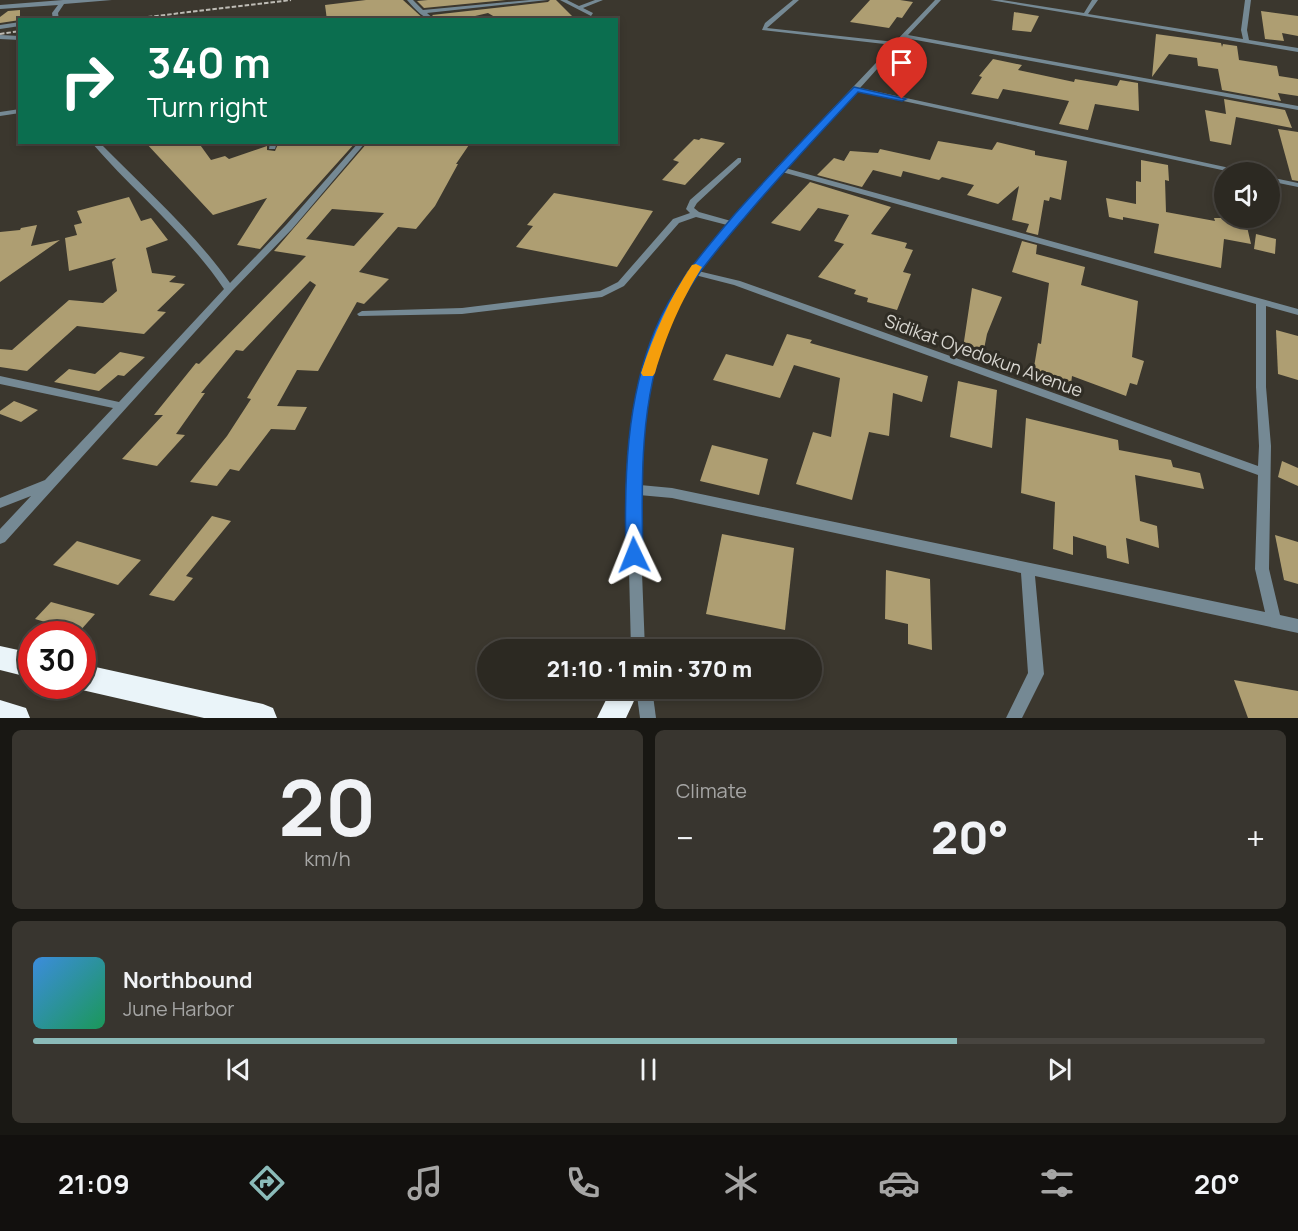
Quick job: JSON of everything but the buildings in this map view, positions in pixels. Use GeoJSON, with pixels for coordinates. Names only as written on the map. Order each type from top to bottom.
{"type":"FeatureCollection","features":[{"type":"Feature","properties":{"kind":"highway"},"geometry":{"type":"LineString","coordinates":[[0,658],[18,662]]}},
{"type":"Feature","properties":{"kind":"highway"},"geometry":{"type":"LineString","coordinates":[[96,680],[262,718]]}},
{"type":"Feature","properties":{"kind":"highway"},"geometry":{"type":"LineString","coordinates":[[611,718],[621,699]]}},
{"type":"Feature","properties":{"kind":"highway"},"geometry":{"type":"LineString","coordinates":[[0,714],[16,718]]}},
{"type":"Feature","properties":{"kind":"street"},"geometry":{"type":"LineString","coordinates":[[0,7],[109,0]]}},
{"type":"Feature","properties":{"kind":"street"},"geometry":{"type":"LineString","coordinates":[[410,0],[430,18]]}},
{"type":"Feature","properties":{"kind":"street"},"geometry":{"type":"LineString","coordinates":[[422,12],[545,0]]}},
{"type":"Feature","properties":{"kind":"street"},"geometry":{"type":"LineString","coordinates":[[563,0],[591,14]]}},
{"type":"Feature","properties":{"kind":"street"},"geometry":{"type":"LineString","coordinates":[[578,8],[600,0]]}},
{"type":"Feature","properties":{"kind":"street"},"geometry":{"type":"LineString","coordinates":[[796,0],[764,29],[900,40],[1298,108]]}},
{"type":"Feature","properties":{"kind":"street"},"geometry":{"type":"LineString","coordinates":[[638,639],[633,489],[644,386],[662,329],[692,272],[732,224],[780,169],[938,0]]}},
{"type":"Feature","properties":{"kind":"street"},"geometry":{"type":"LineString","coordinates":[[993,0],[1298,50]]}},
{"type":"Feature","properties":{"kind":"street"},"geometry":{"type":"LineString","coordinates":[[1085,15],[1095,0]]}},
{"type":"Feature","properties":{"kind":"street"},"geometry":{"type":"LineString","coordinates":[[1246,42],[1244,30],[1248,0]]}},
{"type":"Feature","properties":{"kind":"street"},"geometry":{"type":"LineString","coordinates":[[55,18],[55,13],[63,2]]}},
{"type":"Feature","properties":{"kind":"street"},"geometry":{"type":"LineString","coordinates":[[0,27],[18,24]]}},
{"type":"Feature","properties":{"kind":"street"},"geometry":{"type":"LineString","coordinates":[[0,38],[18,38]]}},
{"type":"Feature","properties":{"kind":"street"},"geometry":{"type":"LineString","coordinates":[[856,89],[1214,167]]}},
{"type":"Feature","properties":{"kind":"street"},"geometry":{"type":"LineString","coordinates":[[0,114],[18,111]]}},
{"type":"Feature","properties":{"kind":"street"},"geometry":{"type":"LineString","coordinates":[[96,144],[182,232],[214,267],[229,289]]}},
{"type":"Feature","properties":{"kind":"street"},"geometry":{"type":"LineString","coordinates":[[0,538],[120,406],[289,227],[361,144]]}},
{"type":"Feature","properties":{"kind":"street"},"geometry":{"type":"LineString","coordinates":[[732,224],[696,214],[690,209],[693,202],[738,160]]}},
{"type":"Feature","properties":{"kind":"street"},"geometry":{"type":"LineString","coordinates":[[780,169],[1298,312]]}},
{"type":"Feature","properties":{"kind":"street"},"geometry":{"type":"LineString","coordinates":[[1280,181],[1298,185]]}},
{"type":"Feature","properties":{"kind":"street"},"geometry":{"type":"LineString","coordinates":[[362,314],[462,311],[602,294],[621,284],[676,221],[696,214]]}},
{"type":"Feature","properties":{"kind":"street","name":"Sidikat Oyedokun Avenue"},"geometry":{"type":"LineString","coordinates":[[692,272],[736,283],[1265,473]]}},
{"type":"Feature","properties":{"kind":"street"},"geometry":{"type":"LineString","coordinates":[[1261,302],[1265,473],[1262,569],[1274,622]]}},
{"type":"Feature","properties":{"kind":"street"},"geometry":{"type":"LineString","coordinates":[[0,380],[120,406]]}},
{"type":"Feature","properties":{"kind":"street"},"geometry":{"type":"LineString","coordinates":[[0,503],[48,484]]}},
{"type":"Feature","properties":{"kind":"street"},"geometry":{"type":"LineString","coordinates":[[633,489],[672,493],[1298,626]]}},
{"type":"Feature","properties":{"kind":"street"},"geometry":{"type":"LineString","coordinates":[[1014,718],[1036,674],[1028,570]]}},
{"type":"Feature","properties":{"kind":"street"},"geometry":{"type":"LineString","coordinates":[[645,699],[648,718]]}},
{"type":"Feature","properties":{"kind":"railway"},"geometry":{"type":"LineString","coordinates":[[139,18],[291,0]]}},
{"type":"Feature","properties":{"kind":"railway"},"geometry":{"type":"LineString","coordinates":[[0,34],[18,31]]}},
{"type":"Feature","properties":{"kind":"slow traffic"},"geometry":{"type":"LineString","coordinates":[[648,373],[662,329],[677,297],[696,267]]}},
{"type":"Feature","properties":{"kind":"route"},"geometry":{"type":"LineString","coordinates":[[634,555],[633,489],[644,386],[662,329],[677,297],[692,272],[780,169],[856,89],[902,99]]}}]}
